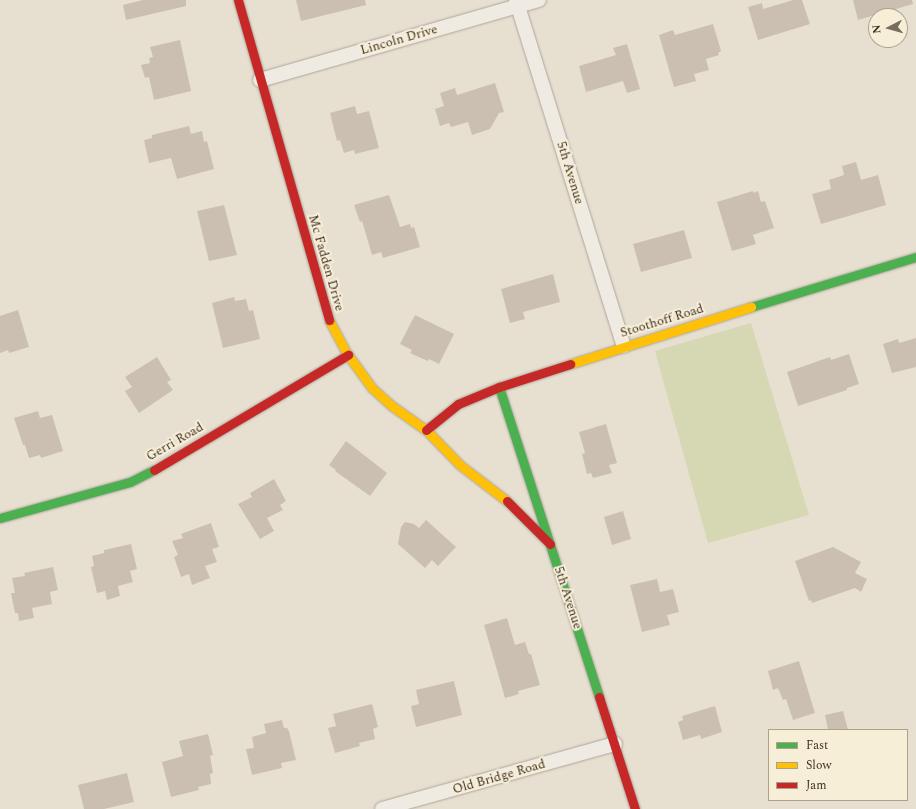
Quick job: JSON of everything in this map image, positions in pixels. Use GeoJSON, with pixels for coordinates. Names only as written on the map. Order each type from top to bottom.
{"type":"FeatureCollection","features":[{"type":"Feature","properties":{"kind":"street","name":"Mc Fadden Drive"},"geometry":{"type":"LineString","coordinates":[[238,0],[326,314],[348,355],[372,388],[392,406],[426,430],[460,465],[504,498],[550,544]]}},
{"type":"Feature","properties":{"kind":"street","name":"Lincoln Drive"},"geometry":{"type":"LineString","coordinates":[[260,80],[517,3],[539,0]]}},
{"type":"Feature","properties":{"kind":"street","name":"5th Avenue"},"geometry":{"type":"LineString","coordinates":[[517,3],[624,346]]}},
{"type":"Feature","properties":{"kind":"street","name":"Stoothoff Road"},"geometry":{"type":"LineString","coordinates":[[426,430],[458,404],[499,387],[624,346],[916,257]]}},
{"type":"Feature","properties":{"kind":"street","name":"Gerri Road"},"geometry":{"type":"LineString","coordinates":[[0,518],[130,482],[171,461],[240,418],[348,355]]}},
{"type":"Feature","properties":{"kind":"street","name":"5th Avenue"},"geometry":{"type":"LineString","coordinates":[[499,387],[635,809]]}},
{"type":"Feature","properties":{"kind":"street","name":"Old Bridge Road"},"geometry":{"type":"LineString","coordinates":[[382,809],[615,744]]}},
{"type":"Feature","properties":{"kind":"green space"},"geometry":{"type":"Polygon","coordinates":[[[751,323],[809,515],[708,543],[655,351],[751,323]]]}},
{"type":"Feature","properties":{"kind":"building"},"geometry":{"type":"Polygon","coordinates":[[[143,0],[186,0],[186,6],[126,20],[123,5],[143,0]]]}},
{"type":"Feature","properties":{"kind":"building"},"geometry":{"type":"Polygon","coordinates":[[[296,0],[365,0],[366,5],[301,21],[296,0]]]}},
{"type":"Feature","properties":{"kind":"building"},"geometry":{"type":"Polygon","coordinates":[[[793,0],[802,0],[810,24],[758,40],[748,7],[762,3],[763,9],[793,0]]]}},
{"type":"Feature","properties":{"kind":"building"},"geometry":{"type":"Polygon","coordinates":[[[853,0],[912,0],[913,4],[899,8],[868,8],[868,17],[858,20],[853,0]]]}},
{"type":"Feature","properties":{"kind":"building"},"geometry":{"type":"Polygon","coordinates":[[[713,24],[721,51],[718,53],[719,55],[706,59],[709,70],[694,74],[696,81],[674,87],[659,35],[673,30],[675,35],[713,24]]]}},
{"type":"Feature","properties":{"kind":"building"},"geometry":{"type":"Polygon","coordinates":[[[180,40],[191,91],[154,100],[149,77],[145,78],[141,65],[150,63],[149,58],[153,57],[150,47],[180,40]]]}},
{"type":"Feature","properties":{"kind":"building"},"geometry":{"type":"Polygon","coordinates":[[[627,44],[640,89],[627,93],[623,81],[586,92],[579,66],[616,55],[613,48],[627,44]]]}},
{"type":"Feature","properties":{"kind":"building"},"geometry":{"type":"Polygon","coordinates":[[[495,83],[504,112],[499,113],[490,129],[472,135],[468,122],[451,127],[449,123],[440,126],[435,109],[444,106],[440,93],[455,88],[457,95],[495,83]]]}},
{"type":"Feature","properties":{"kind":"building"},"geometry":{"type":"Polygon","coordinates":[[[355,106],[357,114],[369,111],[379,148],[355,154],[354,150],[344,153],[340,140],[337,141],[330,113],[355,106]]]}},
{"type":"Feature","properties":{"kind":"building"},"geometry":{"type":"Polygon","coordinates":[[[189,126],[191,134],[202,131],[204,142],[207,141],[214,169],[177,179],[171,158],[149,163],[144,140],[152,138],[152,135],[189,126]]]}},
{"type":"Feature","properties":{"kind":"building"},"geometry":{"type":"Polygon","coordinates":[[[856,162],[861,180],[878,175],[886,205],[821,224],[812,194],[831,189],[829,180],[844,175],[842,166],[856,162]]]}},
{"type":"Feature","properties":{"kind":"building"},"geometry":{"type":"Polygon","coordinates":[[[753,191],[754,193],[758,191],[761,202],[765,201],[774,228],[753,235],[756,244],[732,251],[717,202],[753,191]]]}},
{"type":"Feature","properties":{"kind":"building"},"geometry":{"type":"Polygon","coordinates":[[[389,195],[400,227],[410,224],[411,228],[414,227],[420,247],[383,258],[381,252],[372,255],[362,221],[360,222],[354,205],[389,195]]]}},
{"type":"Feature","properties":{"kind":"building"},"geometry":{"type":"Polygon","coordinates":[[[224,205],[237,255],[209,261],[197,211],[224,205]]]}},
{"type":"Feature","properties":{"kind":"building"},"geometry":{"type":"Polygon","coordinates":[[[684,230],[692,258],[641,272],[633,244],[684,230]]]}},
{"type":"Feature","properties":{"kind":"building"},"geometry":{"type":"Polygon","coordinates":[[[553,274],[560,302],[523,312],[525,319],[510,323],[501,289],[553,274]]]}},
{"type":"Feature","properties":{"kind":"building"},"geometry":{"type":"Polygon","coordinates":[[[234,297],[235,301],[246,299],[249,311],[253,310],[260,339],[223,348],[212,303],[234,297]]]}},
{"type":"Feature","properties":{"kind":"building"},"geometry":{"type":"Polygon","coordinates":[[[18,310],[29,347],[9,353],[8,350],[0,353],[0,316],[18,310]]]}},
{"type":"Feature","properties":{"kind":"building"},"geometry":{"type":"Polygon","coordinates":[[[415,315],[454,334],[439,364],[410,353],[412,350],[400,344],[415,315]]]}},
{"type":"Feature","properties":{"kind":"building"},"geometry":{"type":"Polygon","coordinates":[[[916,338],[916,367],[892,373],[883,344],[898,339],[899,343],[916,338]]]}},
{"type":"Feature","properties":{"kind":"building"},"geometry":{"type":"Polygon","coordinates":[[[849,354],[859,384],[847,388],[847,390],[798,406],[787,372],[830,357],[831,360],[849,354]]]}},
{"type":"Feature","properties":{"kind":"building"},"geometry":{"type":"Polygon","coordinates":[[[157,357],[171,380],[167,382],[173,390],[139,413],[125,391],[132,387],[125,377],[157,357]]]}},
{"type":"Feature","properties":{"kind":"building"},"geometry":{"type":"Polygon","coordinates":[[[38,411],[40,418],[52,415],[63,451],[41,458],[40,455],[29,458],[14,418],[38,411]]]}},
{"type":"Feature","properties":{"kind":"building"},"geometry":{"type":"Polygon","coordinates":[[[606,424],[617,463],[609,465],[612,473],[593,478],[591,473],[587,474],[582,454],[585,453],[579,432],[606,424]]]}},
{"type":"Feature","properties":{"kind":"building"},"geometry":{"type":"Polygon","coordinates":[[[346,441],[387,473],[370,496],[329,465],[346,441]]]}},
{"type":"Feature","properties":{"kind":"building"},"geometry":{"type":"Polygon","coordinates":[[[274,479],[286,501],[280,505],[283,510],[267,518],[274,531],[260,539],[238,504],[252,497],[250,493],[274,479]]]}},
{"type":"Feature","properties":{"kind":"building"},"geometry":{"type":"Polygon","coordinates":[[[623,511],[631,539],[612,545],[604,517],[623,511]]]}},
{"type":"Feature","properties":{"kind":"building"},"geometry":{"type":"Polygon","coordinates":[[[426,520],[456,547],[438,566],[432,560],[425,568],[398,544],[401,527],[405,522],[414,524],[419,528],[426,520]]]}},
{"type":"Feature","properties":{"kind":"building"},"geometry":{"type":"Polygon","coordinates":[[[211,523],[219,547],[212,549],[217,562],[205,566],[210,578],[192,585],[189,574],[181,577],[174,557],[178,555],[172,541],[183,538],[181,534],[211,523]]]}},
{"type":"Feature","properties":{"kind":"building"},"geometry":{"type":"Polygon","coordinates":[[[131,544],[137,569],[130,571],[133,582],[118,586],[120,596],[107,600],[105,591],[97,593],[91,567],[94,566],[92,556],[104,553],[104,550],[131,544]]]}},
{"type":"Feature","properties":{"kind":"building"},"geometry":{"type":"Polygon","coordinates":[[[833,547],[861,562],[855,573],[867,579],[861,592],[855,588],[812,603],[811,600],[809,601],[795,561],[833,547]]]}},
{"type":"Feature","properties":{"kind":"building"},"geometry":{"type":"Polygon","coordinates":[[[53,567],[58,590],[50,592],[52,604],[32,608],[34,618],[19,621],[18,613],[15,613],[11,593],[15,593],[12,578],[25,576],[24,573],[53,567]]]}},
{"type":"Feature","properties":{"kind":"building"},"geometry":{"type":"Polygon","coordinates":[[[657,579],[660,592],[673,589],[679,612],[667,615],[670,625],[642,632],[630,585],[657,579]]]}},
{"type":"Feature","properties":{"kind":"building"},"geometry":{"type":"Polygon","coordinates":[[[507,618],[515,645],[525,642],[529,654],[531,654],[540,685],[518,691],[519,694],[505,698],[484,625],[507,618]]]}},
{"type":"Feature","properties":{"kind":"building"},"geometry":{"type":"Polygon","coordinates":[[[799,661],[815,713],[793,720],[786,699],[783,700],[778,688],[773,690],[768,671],[799,661]]]}},
{"type":"Feature","properties":{"kind":"building"},"geometry":{"type":"Polygon","coordinates":[[[454,681],[462,715],[416,727],[411,706],[419,704],[416,690],[454,681]]]}},
{"type":"Feature","properties":{"kind":"building"},"geometry":{"type":"Polygon","coordinates":[[[372,704],[378,727],[373,729],[375,739],[359,743],[360,746],[335,753],[328,728],[336,726],[333,714],[372,704]]]}},
{"type":"Feature","properties":{"kind":"building"},"geometry":{"type":"Polygon","coordinates":[[[715,706],[722,732],[701,739],[700,735],[683,740],[678,722],[683,720],[682,716],[715,706]]]}},
{"type":"Feature","properties":{"kind":"building"},"geometry":{"type":"Polygon","coordinates":[[[843,711],[848,729],[828,729],[825,715],[843,711]]]}},
{"type":"Feature","properties":{"kind":"building"},"geometry":{"type":"Polygon","coordinates":[[[282,720],[284,728],[287,728],[289,731],[296,760],[281,763],[282,768],[252,775],[246,749],[254,748],[252,737],[266,733],[264,724],[282,720]]]}},
{"type":"Feature","properties":{"kind":"building"},"geometry":{"type":"Polygon","coordinates":[[[208,734],[213,755],[210,756],[213,773],[210,774],[211,784],[198,787],[199,790],[171,797],[162,762],[183,756],[179,741],[208,734]]]}},
{"type":"Feature","properties":{"kind":"building"},"geometry":{"type":"Polygon","coordinates":[[[127,773],[134,802],[104,809],[84,809],[78,785],[127,773]]]}},
{"type":"Feature","properties":{"kind":"traffic: fast"},"geometry":{"type":"LineString","coordinates":[[751,307],[916,257]]}},
{"type":"Feature","properties":{"kind":"traffic: fast"},"geometry":{"type":"LineString","coordinates":[[499,387],[599,697]]}},
{"type":"Feature","properties":{"kind":"traffic: fast"},"geometry":{"type":"LineString","coordinates":[[0,518],[130,482],[154,470]]}},
{"type":"Feature","properties":{"kind":"traffic: slow"},"geometry":{"type":"LineString","coordinates":[[570,364],[751,307]]}},
{"type":"Feature","properties":{"kind":"traffic: slow"},"geometry":{"type":"LineString","coordinates":[[329,320],[348,355],[372,388],[392,406],[426,430],[460,465],[507,501]]}},
{"type":"Feature","properties":{"kind":"traffic: jam"},"geometry":{"type":"LineString","coordinates":[[238,0],[329,320]]}},
{"type":"Feature","properties":{"kind":"traffic: jam"},"geometry":{"type":"LineString","coordinates":[[154,470],[348,355]]}},
{"type":"Feature","properties":{"kind":"traffic: jam"},"geometry":{"type":"LineString","coordinates":[[426,430],[458,404],[499,387],[570,364]]}},
{"type":"Feature","properties":{"kind":"traffic: jam"},"geometry":{"type":"LineString","coordinates":[[507,501],[550,544]]}},
{"type":"Feature","properties":{"kind":"traffic: jam"},"geometry":{"type":"LineString","coordinates":[[599,697],[635,809]]}}]}
